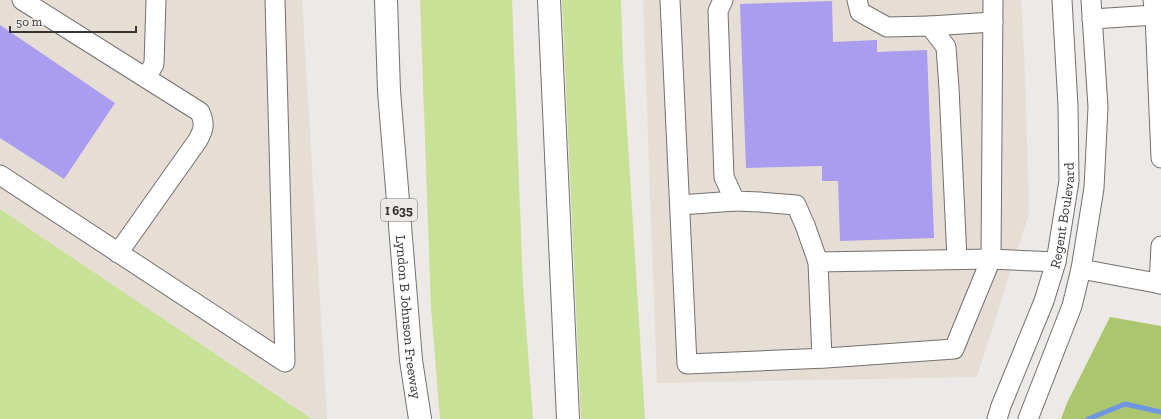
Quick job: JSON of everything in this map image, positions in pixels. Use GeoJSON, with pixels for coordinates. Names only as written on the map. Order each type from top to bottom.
{"type":"FeatureCollection","features":[{"type":"Feature","properties":{"kind":"highway"},"geometry":{"type":"LineString","coordinates":[[378,0],[389,91]]}},
{"type":"Feature","properties":{"kind":"highway","name":"Lyndon B Johnson Freeway"},"geometry":{"type":"LineString","coordinates":[[386,0],[389,91],[411,360],[420,419]]}},
{"type":"Feature","properties":{"kind":"highway"},"geometry":{"type":"LineString","coordinates":[[549,0],[568,419]]}},
{"type":"Feature","properties":{"kind":"street"},"geometry":{"type":"LineString","coordinates":[[22,0],[200,112],[204,120],[203,130],[198,140],[118,253]]}},
{"type":"Feature","properties":{"kind":"street"},"geometry":{"type":"LineString","coordinates":[[146,78],[154,64],[156,0]]}},
{"type":"Feature","properties":{"kind":"street"},"geometry":{"type":"LineString","coordinates":[[0,175],[285,362],[276,0]]}},
{"type":"Feature","properties":{"kind":"street"},"geometry":{"type":"LineString","coordinates":[[670,0],[687,364],[954,350],[991,258],[993,0]]}},
{"type":"Feature","properties":{"kind":"street"},"geometry":{"type":"LineString","coordinates":[[723,0],[718,11],[724,177],[735,201]]}},
{"type":"Feature","properties":{"kind":"street"},"geometry":{"type":"LineString","coordinates":[[857,0],[860,12],[887,27],[993,22]]}},
{"type":"Feature","properties":{"kind":"street","name":"Regent Boulevard"},"geometry":{"type":"LineString","coordinates":[[997,419],[1044,302],[1056,262],[1069,181],[1068,106],[1062,0]]}},
{"type":"Feature","properties":{"kind":"street","name":"Regent Boulevard"},"geometry":{"type":"LineString","coordinates":[[1028,419],[1072,306],[1081,269],[1094,188],[1098,107],[1091,0]]}},
{"type":"Feature","properties":{"kind":"street"},"geometry":{"type":"LineString","coordinates":[[1092,19],[1157,10],[1161,158]]}},
{"type":"Feature","properties":{"kind":"street"},"geometry":{"type":"LineString","coordinates":[[930,26],[946,47],[950,95],[957,259]]}},
{"type":"Feature","properties":{"kind":"street"},"geometry":{"type":"LineString","coordinates":[[680,205],[735,201],[796,205],[818,262],[822,358]]}},
{"type":"Feature","properties":{"kind":"street"},"geometry":{"type":"LineString","coordinates":[[1081,269],[1160,284],[1161,246]]}},
{"type":"Feature","properties":{"kind":"street"},"geometry":{"type":"LineString","coordinates":[[818,262],[991,258],[1056,262]]}},
{"type":"Feature","properties":{"kind":"shaded area"},"geometry":{"type":"Polygon","coordinates":[[[0,0],[302,0],[327,419],[312,419],[0,209],[0,0]]]}},
{"type":"Feature","properties":{"kind":"shaded area"},"geometry":{"type":"Polygon","coordinates":[[[643,0],[1021,0],[1025,73],[1029,213],[977,377],[657,383],[643,0]]]}},
{"type":"Feature","properties":{"kind":"green space"},"geometry":{"type":"Polygon","coordinates":[[[420,0],[512,0],[523,286],[533,419],[440,419],[431,308],[420,0]]]}},
{"type":"Feature","properties":{"kind":"green space"},"geometry":{"type":"Polygon","coordinates":[[[562,0],[621,0],[623,63],[645,419],[581,419],[562,0]]]}},
{"type":"Feature","properties":{"kind":"green space"},"geometry":{"type":"Polygon","coordinates":[[[0,209],[312,419],[0,419],[0,209]]]}},
{"type":"Feature","properties":{"kind":"green space"},"geometry":{"type":"Polygon","coordinates":[[[1110,317],[1161,326],[1161,419],[1061,419],[1067,403],[1110,317]]]}},
{"type":"Feature","properties":{"kind":"building"},"geometry":{"type":"Polygon","coordinates":[[[832,1],[833,42],[877,40],[877,52],[927,50],[934,238],[840,241],[838,181],[822,181],[822,166],[746,168],[740,4],[832,1]]]}},
{"type":"Feature","properties":{"kind":"building"},"geometry":{"type":"Polygon","coordinates":[[[0,25],[115,103],[64,179],[0,138],[0,25]]]}},
{"type":"Feature","properties":{"kind":"waterway"},"geometry":{"type":"LineString","coordinates":[[1088,419],[1125,404],[1161,412]]}}]}
